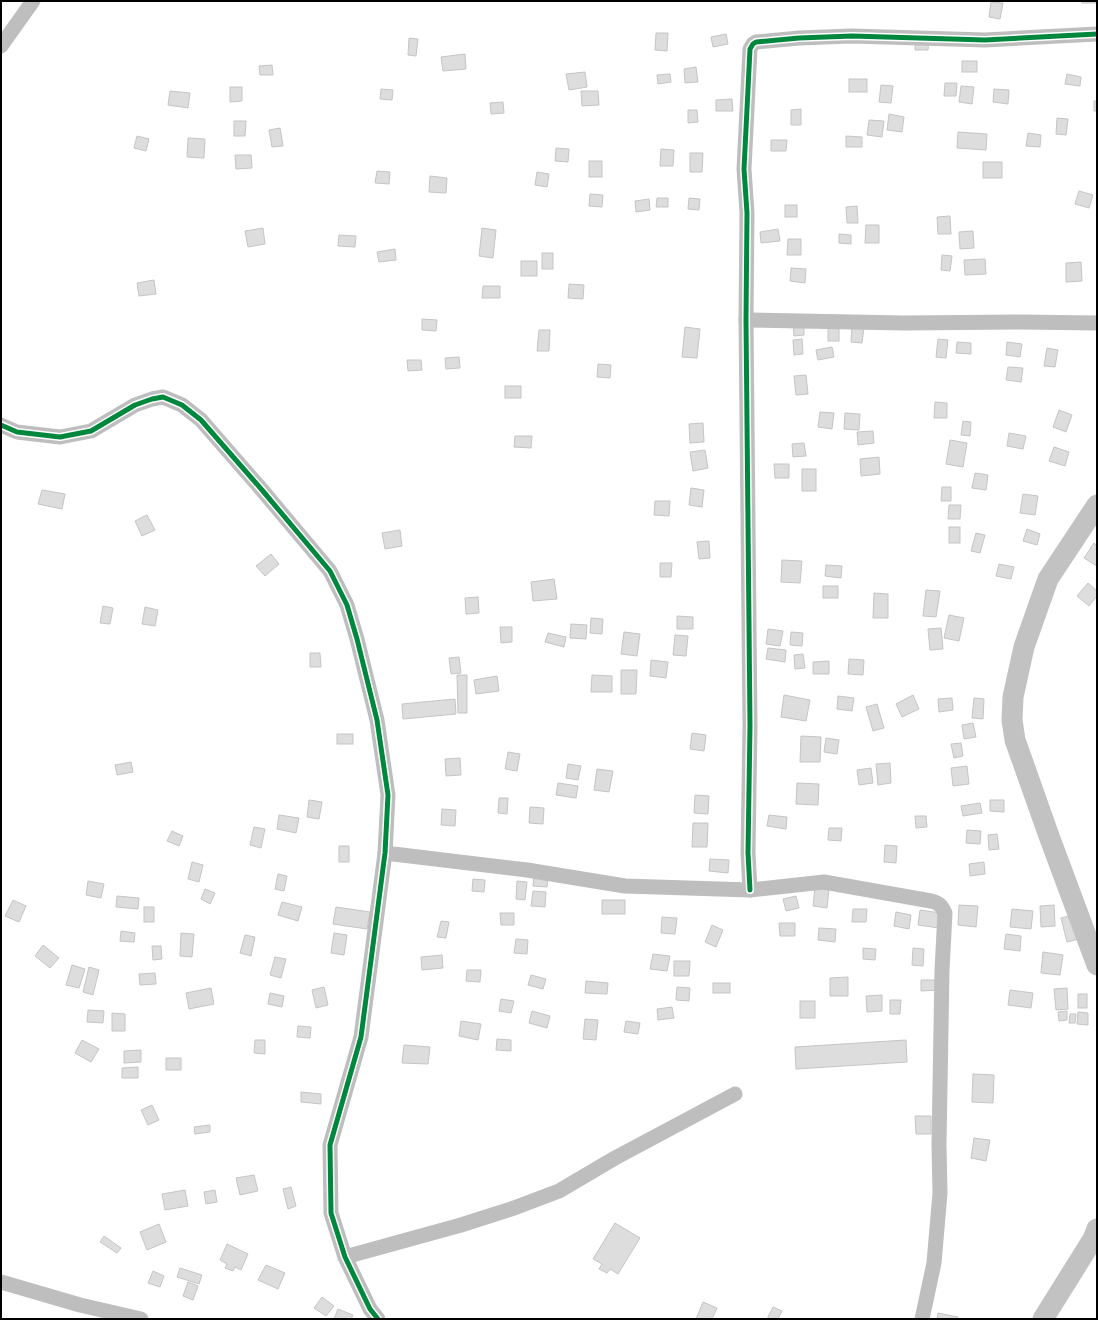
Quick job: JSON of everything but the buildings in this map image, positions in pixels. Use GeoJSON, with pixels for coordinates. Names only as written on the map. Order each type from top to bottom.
{"type":"FeatureCollection","features":[{"type":"Feature","properties":{"kind":"main road"},"geometry":{"type":"LineString","coordinates":[[1097,505],[1048,579],[1024,647],[1014,697],[1012,720],[1015,740],[1097,966]]}},
{"type":"Feature","properties":{"kind":"main road"},"geometry":{"type":"LineString","coordinates":[[1043,1319],[1092,1240],[1097,1229]]}},
{"type":"Feature","properties":{"kind":"street"},"geometry":{"type":"LineString","coordinates":[[1,46],[33,1]]}},
{"type":"Feature","properties":{"kind":"street"},"geometry":{"type":"LineString","coordinates":[[750,890],[748,854],[750,726],[746,320],[747,213],[744,169],[749,63],[752,44],[756,42],[799,38],[852,36],[985,40],[1097,34]]}},
{"type":"Feature","properties":{"kind":"street"},"geometry":{"type":"LineString","coordinates":[[746,320],[904,323],[1097,323]]}},
{"type":"Feature","properties":{"kind":"street"},"geometry":{"type":"LineString","coordinates":[[1,425],[17,432],[60,437],[91,431],[135,405],[163,397],[182,405],[201,420],[330,571],[347,606],[358,639],[377,720],[388,795],[385,853],[361,1037],[330,1145],[331,1213],[345,1257],[370,1309],[378,1319]]}},
{"type":"Feature","properties":{"kind":"street"},"geometry":{"type":"LineString","coordinates":[[385,853],[528,870],[625,886],[750,890],[824,882],[931,900],[942,906],[945,913],[939,1145],[940,1193],[934,1263],[922,1319]]}},
{"type":"Feature","properties":{"kind":"street"},"geometry":{"type":"LineString","coordinates":[[345,1257],[461,1225],[514,1208],[559,1191],[615,1158],[735,1094]]}},
{"type":"Feature","properties":{"kind":"street"},"geometry":{"type":"LineString","coordinates":[[1,1282],[80,1305],[141,1319]]}},
{"type":"Feature","properties":{"kind":"cycle path"},"geometry":{"type":"LineString","coordinates":[[750,890],[748,853],[750,726],[746,320],[747,213],[744,169],[750,49],[756,42],[799,38],[852,36],[985,40],[1097,34]]}},
{"type":"Feature","properties":{"kind":"cycle path"},"geometry":{"type":"LineString","coordinates":[[1,425],[17,432],[60,437],[91,431],[135,405],[152,399],[163,397],[182,405],[201,420],[330,571],[347,605],[377,720],[388,795],[385,853],[361,1037],[330,1145],[331,1213],[345,1257],[370,1309],[378,1319]]}}]}
